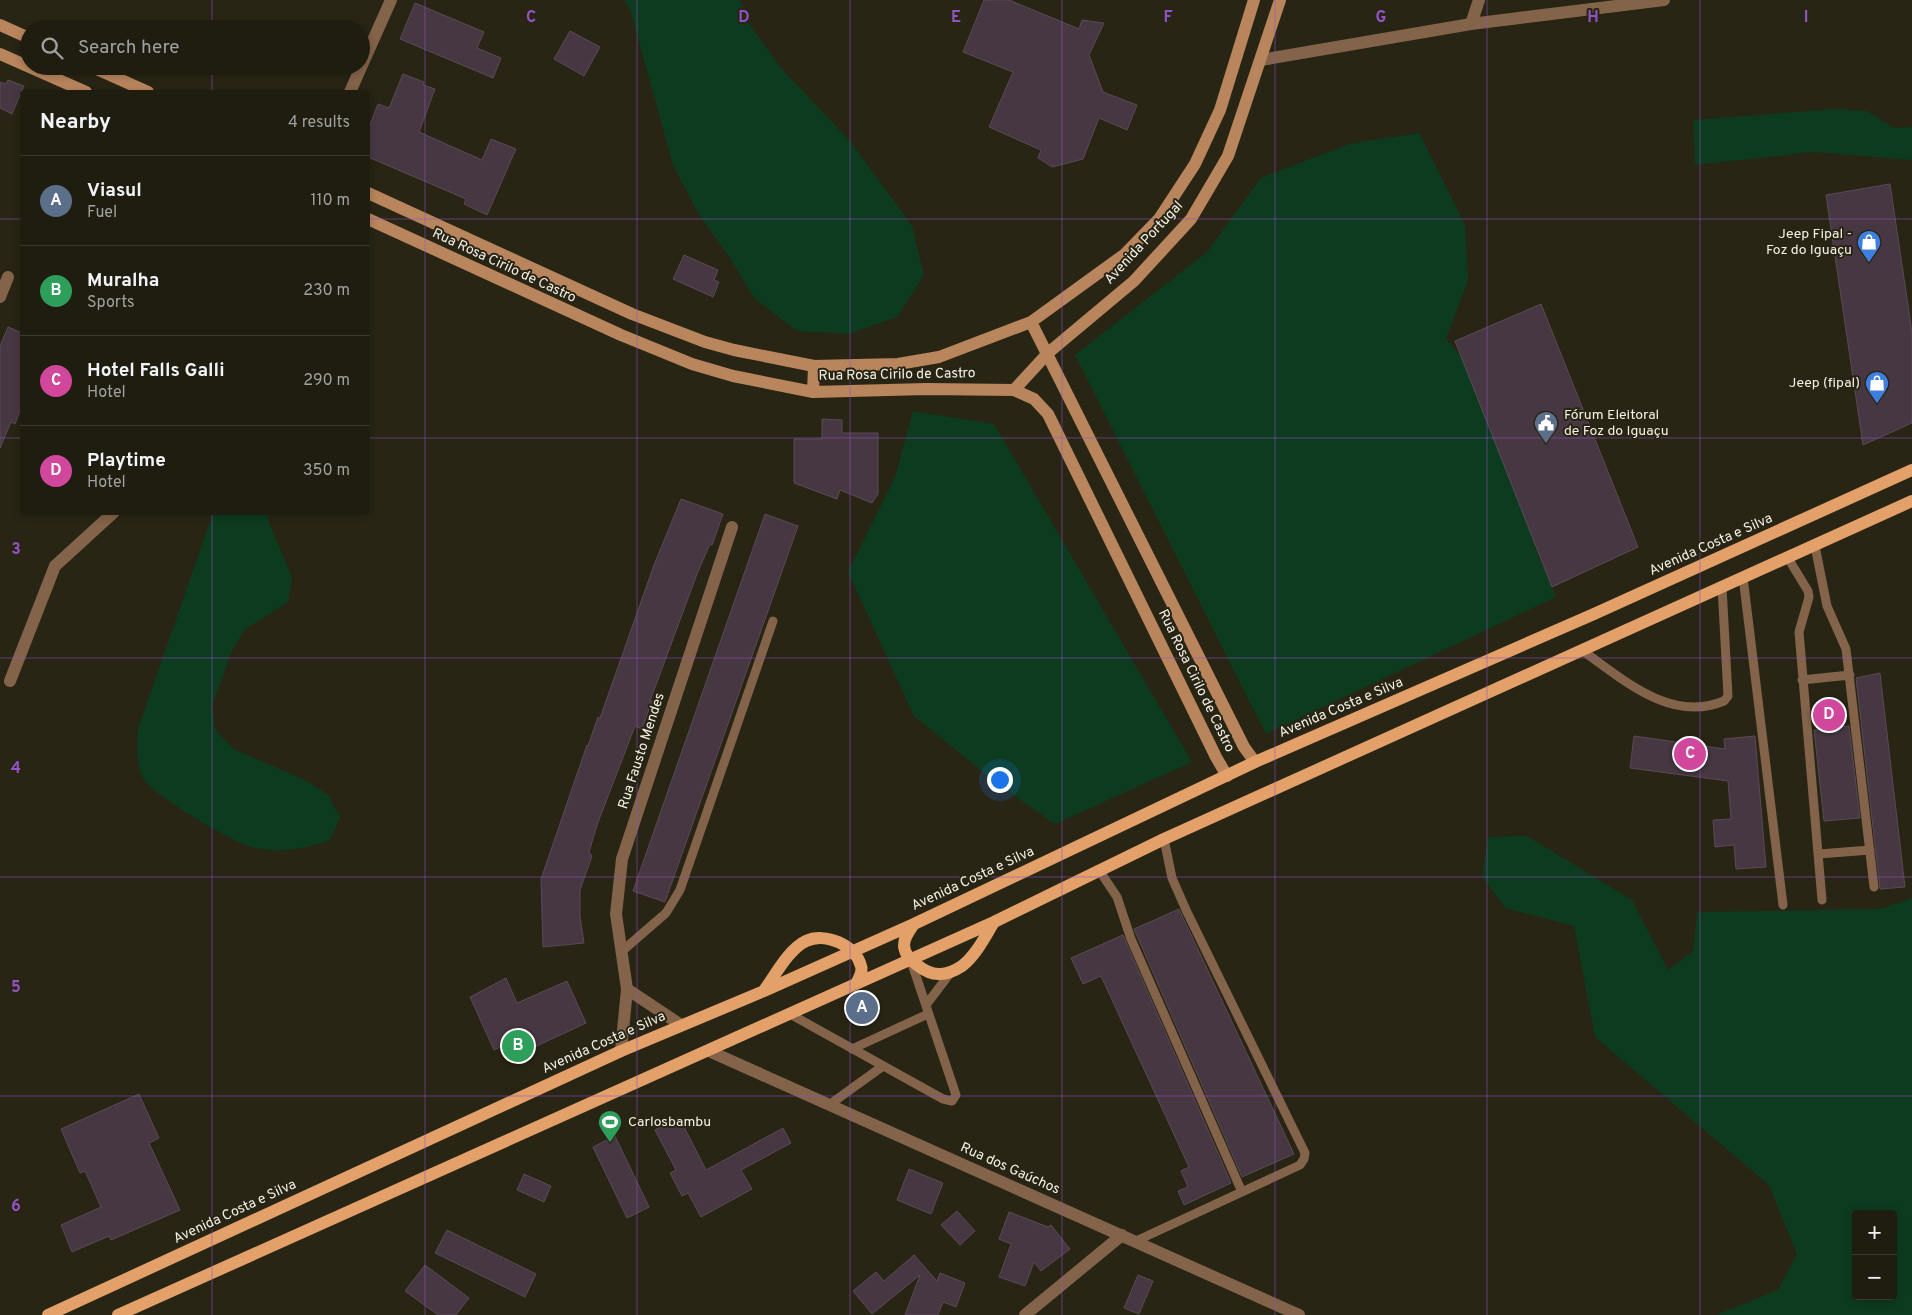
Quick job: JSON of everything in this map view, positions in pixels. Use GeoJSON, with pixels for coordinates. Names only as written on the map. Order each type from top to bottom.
{"type":"FeatureCollection","features":[{"type":"Feature","properties":{"kind":"main road","name":"Avenida Portugal"},"geometry":{"type":"LineString","coordinates":[[370,194],[632,314],[734,350],[814,366],[898,364],[939,357],[1031,322],[1125,254],[1159,219],[1195,164],[1220,110],[1254,0]]}},
{"type":"Feature","properties":{"kind":"main road","name":"Avenida Portugal"},"geometry":{"type":"LineString","coordinates":[[1014,390],[1048,353],[1134,281],[1191,219],[1228,156],[1280,0]]}},
{"type":"Feature","properties":{"kind":"main road"},"geometry":{"type":"LineString","coordinates":[[0,25],[20,34]]}},
{"type":"Feature","properties":{"kind":"main road"},"geometry":{"type":"LineString","coordinates":[[0,54],[20,63]]}},
{"type":"Feature","properties":{"kind":"main road"},"geometry":{"type":"LineString","coordinates":[[48,75],[81,90]]}},
{"type":"Feature","properties":{"kind":"main road"},"geometry":{"type":"LineString","coordinates":[[110,75],[144,90]]}},
{"type":"Feature","properties":{"kind":"main road","name":"Rua Rosa Cirilo de Castro"},"geometry":{"type":"LineString","coordinates":[[370,221],[621,336],[708,369],[813,392],[926,389],[1014,390],[1034,399],[1048,414],[1227,776]]}},
{"type":"Feature","properties":{"kind":"main road"},"geometry":{"type":"LineString","coordinates":[[621,336],[632,314]]}},
{"type":"Feature","properties":{"kind":"main road"},"geometry":{"type":"LineString","coordinates":[[1031,322],[1244,747],[1255,762]]}},
{"type":"Feature","properties":{"kind":"main road"},"geometry":{"type":"LineString","coordinates":[[813,392],[814,366]]}},
{"type":"Feature","properties":{"kind":"main road","name":"Avenida Costa e Silva"},"geometry":{"type":"LineString","coordinates":[[48,1315],[621,1051],[764,991],[914,924],[1255,762],[1594,614],[1912,470]]}},
{"type":"Feature","properties":{"kind":"main road"},"geometry":{"type":"LineString","coordinates":[[118,1315],[994,922],[1164,839],[1912,501]]}},
{"type":"Feature","properties":{"kind":"main road"},"geometry":{"type":"LineString","coordinates":[[914,924],[905,939],[904,947],[910,960],[924,969],[938,974],[951,972],[962,966],[973,955],[994,922]]}},
{"type":"Feature","properties":{"kind":"main road"},"geometry":{"type":"LineString","coordinates":[[764,991],[787,958],[806,941],[819,938],[832,940],[853,951],[862,972],[856,984]]}},
{"type":"Feature","properties":{"kind":"street"},"geometry":{"type":"LineString","coordinates":[[370,47],[391,0]]}},
{"type":"Feature","properties":{"kind":"street"},"geometry":{"type":"LineString","coordinates":[[1471,24],[1478,0]]}},
{"type":"Feature","properties":{"kind":"street"},"geometry":{"type":"LineString","coordinates":[[1261,60],[1471,24],[1664,0]]}},
{"type":"Feature","properties":{"kind":"street"},"geometry":{"type":"LineString","coordinates":[[351,90],[358,75]]}},
{"type":"Feature","properties":{"kind":"street"},"geometry":{"type":"LineString","coordinates":[[0,297],[8,277]]}},
{"type":"Feature","properties":{"kind":"street"},"geometry":{"type":"LineString","coordinates":[[10,681],[55,566],[111,515]]}},
{"type":"Feature","properties":{"kind":"street","name":"Rua Fausto Mendes"},"geometry":{"type":"LineString","coordinates":[[621,1051],[627,989],[616,914],[622,859],[732,527]]}},
{"type":"Feature","properties":{"kind":"street"},"geometry":{"type":"LineString","coordinates":[[627,989],[681,1026]]}},
{"type":"Feature","properties":{"kind":"street","name":"Rua dos Gaúchos"},"geometry":{"type":"LineString","coordinates":[[709,1051],[1299,1315]]}},
{"type":"Feature","properties":{"kind":"street"},"geometry":{"type":"LineString","coordinates":[[1025,1315],[1122,1235]]}},
{"type":"Feature","properties":{"kind":"lane"},"geometry":{"type":"LineString","coordinates":[[1815,546],[1827,606],[1843,640],[1850,675],[1874,887]]}},
{"type":"Feature","properties":{"kind":"lane"},"geometry":{"type":"LineString","coordinates":[[1788,558],[1808,597],[1800,632],[1802,680],[1822,900]]}},
{"type":"Feature","properties":{"kind":"lane"},"geometry":{"type":"LineString","coordinates":[[1743,578],[1783,905]]}},
{"type":"Feature","properties":{"kind":"lane"},"geometry":{"type":"LineString","coordinates":[[1583,651],[1637,690],[1667,703],[1688,706],[1724,701],[1728,696],[1722,586]]}},
{"type":"Feature","properties":{"kind":"lane"},"geometry":{"type":"LineString","coordinates":[[622,952],[666,913],[680,890],[773,622]]}},
{"type":"Feature","properties":{"kind":"lane"},"geometry":{"type":"LineString","coordinates":[[1802,680],[1850,675]]}},
{"type":"Feature","properties":{"kind":"lane"},"geometry":{"type":"LineString","coordinates":[[1136,1241],[1300,1165],[1304,1159],[1305,1152],[1187,912],[1172,878],[1164,839]]}},
{"type":"Feature","properties":{"kind":"lane"},"geometry":{"type":"LineString","coordinates":[[1818,854],[1870,850]]}},
{"type":"Feature","properties":{"kind":"lane"},"geometry":{"type":"LineString","coordinates":[[1099,870],[1116,897],[1131,939],[1242,1192]]}},
{"type":"Feature","properties":{"kind":"lane"},"geometry":{"type":"LineString","coordinates":[[790,1014],[943,1099],[952,1101],[956,1095],[910,960]]}},
{"type":"Feature","properties":{"kind":"lane"},"geometry":{"type":"LineString","coordinates":[[852,1049],[927,1010],[951,972]]}},
{"type":"Feature","properties":{"kind":"lane"},"geometry":{"type":"LineString","coordinates":[[829,1105],[882,1066]]}},
{"type":"Feature","properties":{"kind":"green space"},"geometry":{"type":"Polygon","coordinates":[[[624,0],[740,0],[749,24],[781,68],[850,141],[912,226],[924,275],[897,317],[849,334],[797,331],[755,299],[728,255],[698,213],[673,165],[630,9],[624,0]]]}},
{"type":"Feature","properties":{"kind":"green space"},"geometry":{"type":"Polygon","coordinates":[[[1834,109],[1867,111],[1894,128],[1912,127],[1912,160],[1814,152],[1695,165],[1693,120],[1834,109]]]}},
{"type":"Feature","properties":{"kind":"green space"},"geometry":{"type":"Polygon","coordinates":[[[1419,133],[1465,225],[1468,280],[1446,339],[1489,388],[1538,555],[1556,597],[1266,734],[1075,355],[1207,252],[1261,178],[1349,144],[1419,133]]]}},
{"type":"Feature","properties":{"kind":"green space"},"geometry":{"type":"Polygon","coordinates":[[[913,411],[994,424],[1192,762],[1055,824],[995,782],[914,716],[848,572],[895,477],[913,411]]]}},
{"type":"Feature","properties":{"kind":"green space"},"geometry":{"type":"Polygon","coordinates":[[[212,515],[268,515],[268,520],[292,577],[288,602],[244,630],[231,653],[212,706],[216,731],[234,749],[307,781],[328,795],[340,817],[330,840],[302,848],[284,850],[265,849],[245,845],[214,829],[161,795],[143,778],[137,754],[138,729],[212,515]]]}},
{"type":"Feature","properties":{"kind":"green space"},"geometry":{"type":"Polygon","coordinates":[[[1527,836],[1632,900],[1668,970],[1693,951],[1697,912],[1880,909],[1912,898],[1912,1315],[1716,1315],[1778,1290],[1797,1254],[1769,1185],[1595,1037],[1574,926],[1505,908],[1482,876],[1488,837],[1527,836]]]}},
{"type":"Feature","properties":{"kind":"building"},"geometry":{"type":"Polygon","coordinates":[[[984,0],[1009,0],[1079,29],[1082,20],[1104,23],[1089,55],[1103,92],[1137,105],[1127,130],[1099,118],[1083,159],[1052,167],[1038,158],[1041,150],[989,127],[1013,72],[963,52],[984,0]]]}},
{"type":"Feature","properties":{"kind":"building"},"geometry":{"type":"Polygon","coordinates":[[[415,3],[484,32],[477,48],[501,58],[493,78],[400,39],[415,3]]]}},
{"type":"Feature","properties":{"kind":"building"},"geometry":{"type":"Polygon","coordinates":[[[570,31],[600,47],[584,76],[554,59],[570,31]]]}},
{"type":"Feature","properties":{"kind":"building"},"geometry":{"type":"Polygon","coordinates":[[[403,74],[424,82],[423,85],[435,89],[419,132],[482,160],[491,139],[516,149],[487,215],[464,204],[466,199],[370,158],[370,125],[378,104],[389,108],[403,74]]]}},
{"type":"Feature","properties":{"kind":"building"},"geometry":{"type":"Polygon","coordinates":[[[8,80],[24,86],[22,90],[20,90],[20,95],[12,114],[0,108],[0,82],[6,84],[8,80]]]}},
{"type":"Feature","properties":{"kind":"building","name":"Jeep Fipal - Foz do Iguaçu"},"geometry":{"type":"Polygon","coordinates":[[[1890,184],[1912,332],[1912,423],[1863,445],[1826,195],[1890,184]]]}},
{"type":"Feature","properties":{"kind":"building"},"geometry":{"type":"Polygon","coordinates":[[[684,255],[718,270],[714,280],[719,282],[713,297],[673,279],[684,255]]]}},
{"type":"Feature","properties":{"kind":"building","name":"Fórum Eleitoral de Foz do Iguaçu"},"geometry":{"type":"Polygon","coordinates":[[[1541,304],[1638,547],[1552,587],[1455,341],[1541,304]]]}},
{"type":"Feature","properties":{"kind":"building"},"geometry":{"type":"Polygon","coordinates":[[[8,327],[20,332],[20,410],[15,424],[11,422],[0,448],[0,346],[8,327]]]}},
{"type":"Feature","properties":{"kind":"building"},"geometry":{"type":"Polygon","coordinates":[[[822,419],[842,420],[842,433],[878,433],[878,494],[872,503],[840,490],[837,499],[794,483],[794,439],[822,439],[822,419]]]}},
{"type":"Feature","properties":{"kind":"building"},"geometry":{"type":"Polygon","coordinates":[[[681,499],[723,514],[712,545],[710,544],[697,574],[650,701],[652,701],[642,729],[635,726],[597,825],[589,852],[592,856],[580,890],[580,917],[584,943],[543,947],[541,879],[587,745],[598,717],[600,718],[654,565],[681,499]]]}},
{"type":"Feature","properties":{"kind":"building"},"geometry":{"type":"Polygon","coordinates":[[[765,514],[798,526],[665,902],[633,891],[765,514]]]}},
{"type":"Feature","properties":{"kind":"building"},"geometry":{"type":"Polygon","coordinates":[[[1880,673],[1905,887],[1880,889],[1856,678],[1880,673]]]}},
{"type":"Feature","properties":{"kind":"building"},"geometry":{"type":"Polygon","coordinates":[[[1849,726],[1860,818],[1824,821],[1814,730],[1849,726]]]}},
{"type":"Feature","properties":{"kind":"building"},"geometry":{"type":"Polygon","coordinates":[[[1634,736],[1725,749],[1724,739],[1755,736],[1766,867],[1736,869],[1734,845],[1715,847],[1713,820],[1731,819],[1728,781],[1630,768],[1634,736]]]}},
{"type":"Feature","properties":{"kind":"building"},"geometry":{"type":"Polygon","coordinates":[[[1179,909],[1294,1154],[1242,1177],[1134,929],[1179,909]]]}},
{"type":"Feature","properties":{"kind":"building"},"geometry":{"type":"Polygon","coordinates":[[[1123,935],[1231,1183],[1184,1205],[1178,1191],[1188,1187],[1181,1171],[1189,1167],[1101,976],[1083,984],[1071,958],[1123,935]]]}},
{"type":"Feature","properties":{"kind":"building"},"geometry":{"type":"Polygon","coordinates":[[[506,978],[517,1003],[567,981],[586,1023],[509,1059],[503,1046],[494,1050],[470,997],[506,978]]]}},
{"type":"Feature","properties":{"kind":"building"},"geometry":{"type":"Polygon","coordinates":[[[139,1094],[159,1138],[149,1143],[180,1210],[111,1240],[109,1236],[72,1252],[61,1225],[101,1207],[85,1171],[80,1173],[61,1129],[139,1094]]]}},
{"type":"Feature","properties":{"kind":"building"},"geometry":{"type":"Polygon","coordinates":[[[679,1117],[706,1170],[783,1128],[791,1143],[741,1170],[752,1189],[701,1217],[688,1193],[682,1196],[670,1173],[676,1170],[655,1130],[679,1117]]]}},
{"type":"Feature","properties":{"kind":"building"},"geometry":{"type":"Polygon","coordinates":[[[615,1136],[649,1207],[627,1218],[593,1147],[615,1136]]]}},
{"type":"Feature","properties":{"kind":"building"},"geometry":{"type":"Polygon","coordinates":[[[909,1169],[943,1183],[931,1214],[897,1200],[909,1169]]]}},
{"type":"Feature","properties":{"kind":"building"},"geometry":{"type":"Polygon","coordinates":[[[524,1174],[551,1186],[544,1202],[517,1190],[524,1174]]]}},
{"type":"Feature","properties":{"kind":"building"},"geometry":{"type":"Polygon","coordinates":[[[957,1211],[975,1231],[960,1245],[941,1225],[957,1211]]]}},
{"type":"Feature","properties":{"kind":"building"},"geometry":{"type":"Polygon","coordinates":[[[1009,1212],[1048,1227],[1051,1225],[1070,1249],[1041,1271],[1034,1262],[1025,1286],[999,1277],[1011,1244],[999,1239],[1009,1212]]]}},
{"type":"Feature","properties":{"kind":"building"},"geometry":{"type":"Polygon","coordinates":[[[447,1230],[536,1274],[525,1297],[435,1253],[447,1230]]]}},
{"type":"Feature","properties":{"kind":"building"},"geometry":{"type":"Polygon","coordinates":[[[914,1255],[937,1281],[940,1273],[965,1283],[956,1307],[943,1302],[938,1315],[905,1315],[920,1275],[872,1314],[853,1291],[876,1272],[884,1281],[914,1255]]]}},
{"type":"Feature","properties":{"kind":"building"},"geometry":{"type":"Polygon","coordinates":[[[425,1265],[469,1298],[456,1315],[438,1315],[405,1291],[425,1265]]]}},
{"type":"Feature","properties":{"kind":"building"},"geometry":{"type":"Polygon","coordinates":[[[1138,1275],[1153,1281],[1139,1314],[1124,1308],[1138,1275]]]}},
{"type":"Feature","properties":{"kind":"place","name":"Jeep Fipal - Foz do Iguaçu"},"geometry":{"type":"Point","coordinates":[1869,263]}},
{"type":"Feature","properties":{"kind":"place","name":"Jeep (fipal)"},"geometry":{"type":"Point","coordinates":[1877,404]}},
{"type":"Feature","properties":{"kind":"place","name":"Fórum Eleitoral de Foz do Iguaçu"},"geometry":{"type":"Point","coordinates":[1546,444]}},
{"type":"Feature","properties":{"kind":"place","name":"Playtime"},"geometry":{"type":"Point","coordinates":[1829,715]}},
{"type":"Feature","properties":{"kind":"place","name":"Hotel Falls Galli"},"geometry":{"type":"Point","coordinates":[1690,754]}},
{"type":"Feature","properties":{"kind":"place","name":"Viasul"},"geometry":{"type":"Point","coordinates":[862,1008]}},
{"type":"Feature","properties":{"kind":"place","name":"Muralha"},"geometry":{"type":"Point","coordinates":[518,1046]}},
{"type":"Feature","properties":{"kind":"place","name":"Carlosbambu"},"geometry":{"type":"Point","coordinates":[610,1143]}}]}
